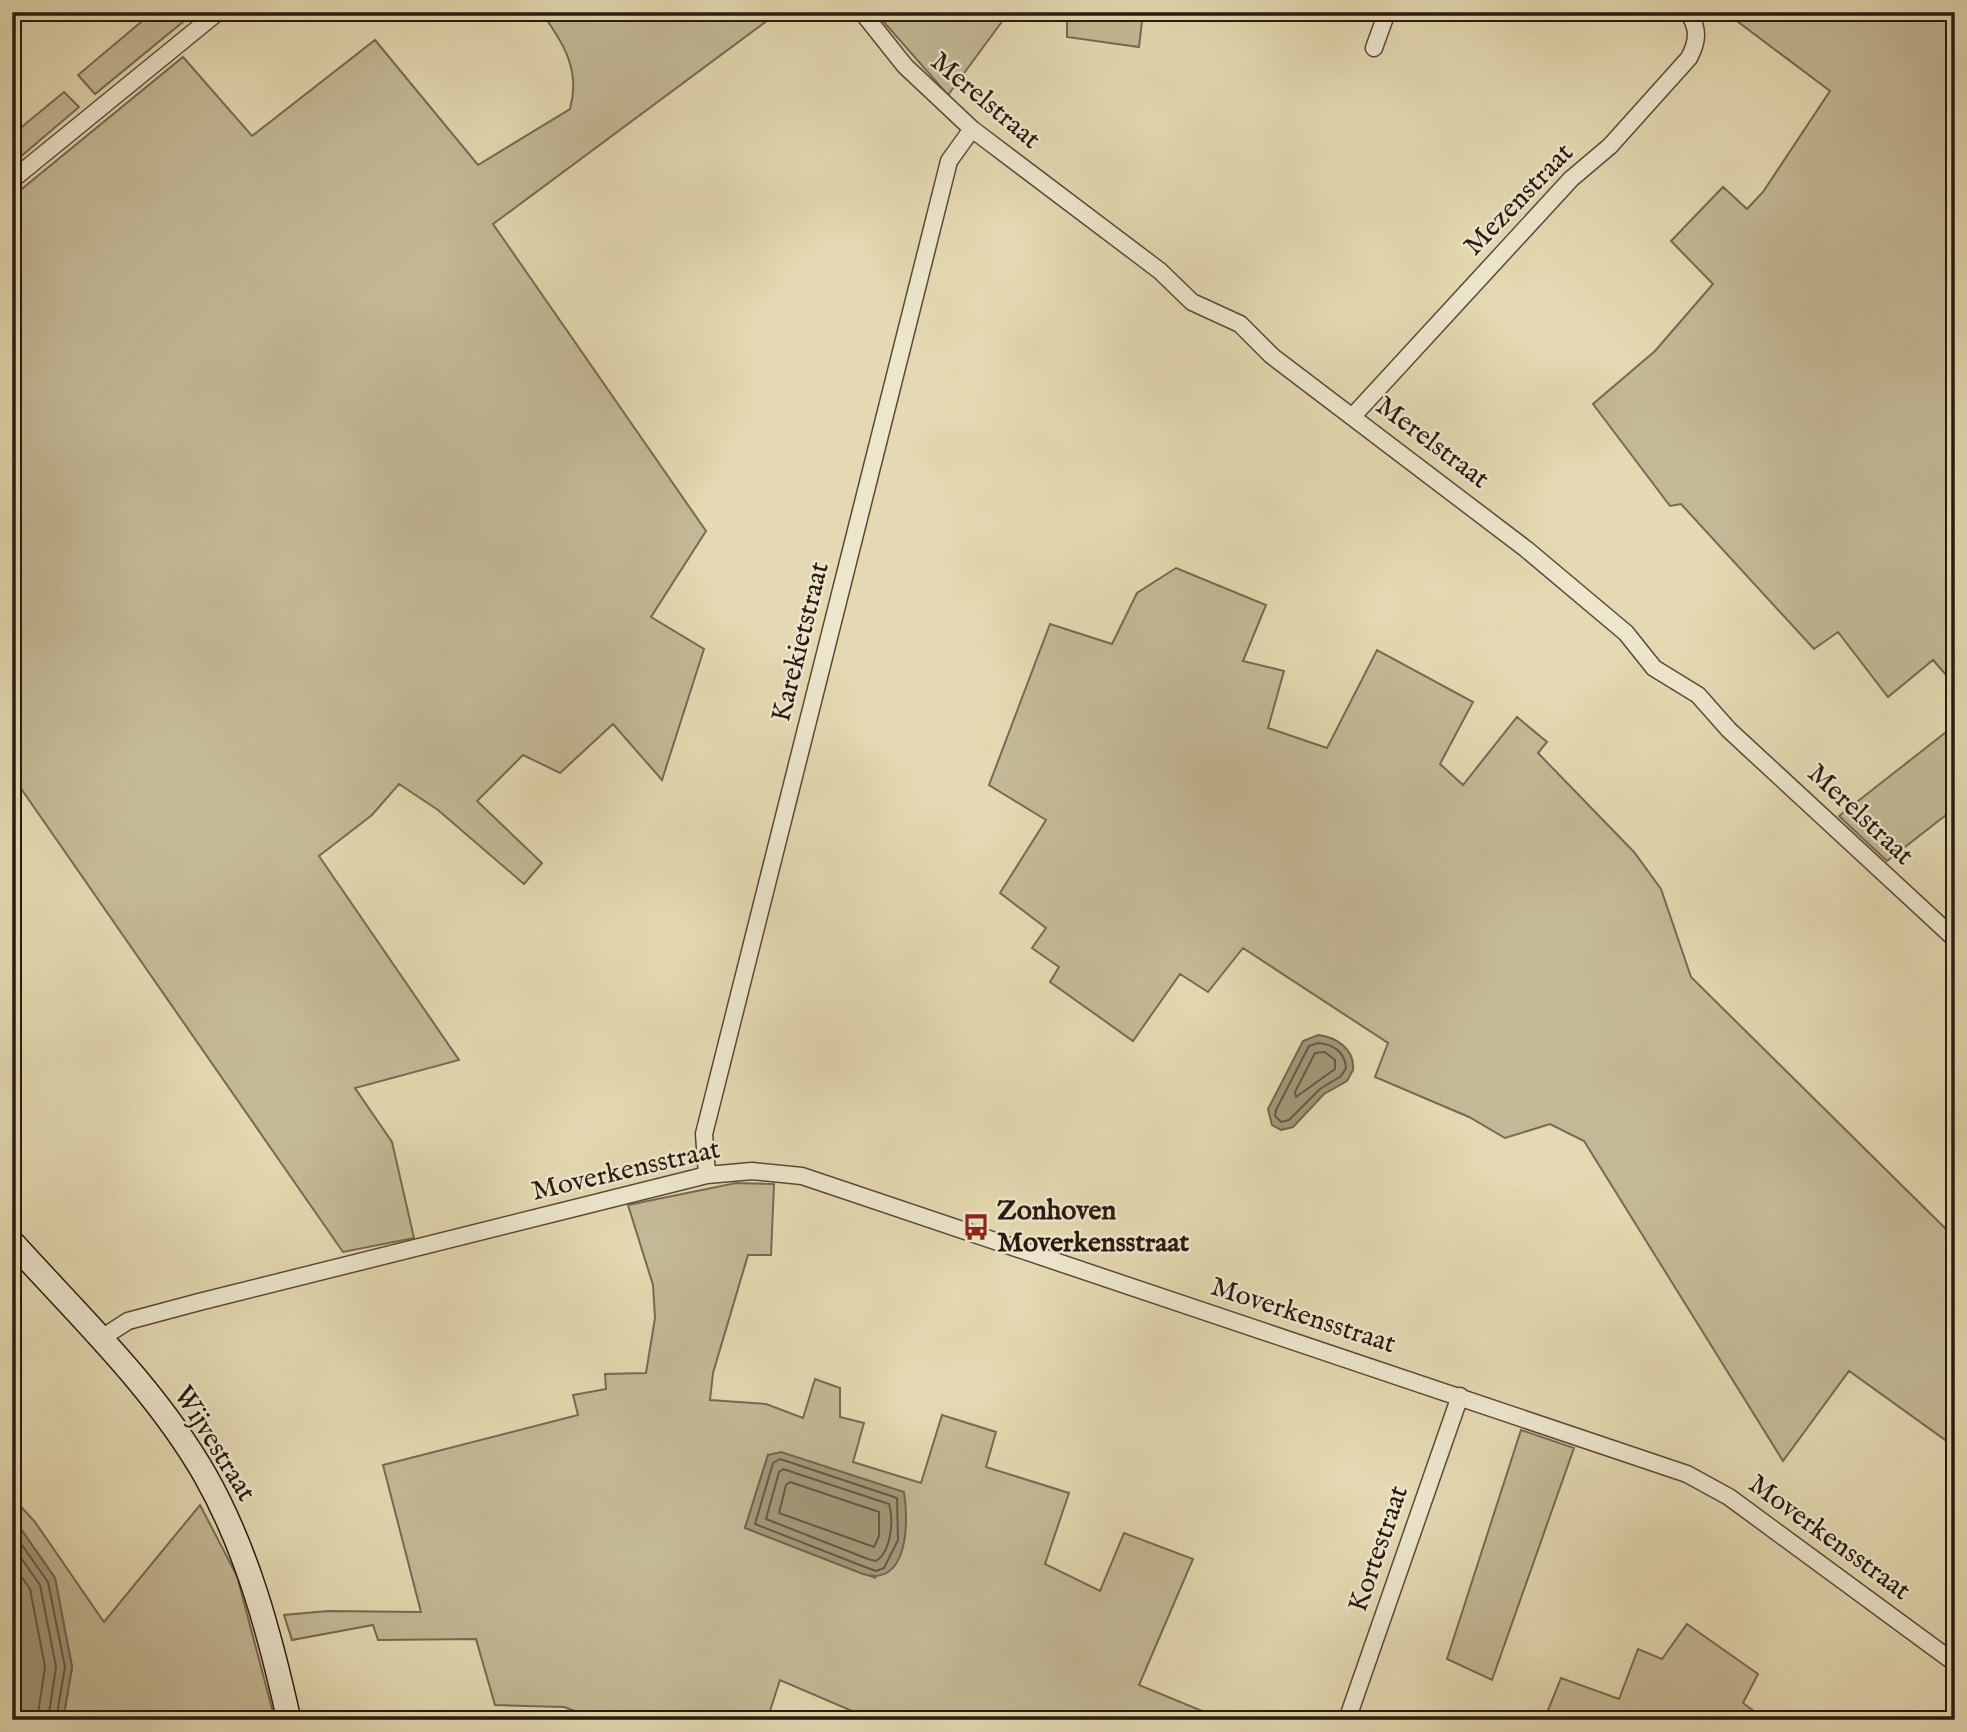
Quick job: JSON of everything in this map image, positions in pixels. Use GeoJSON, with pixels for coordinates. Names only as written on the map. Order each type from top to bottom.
{"type":"FeatureCollection","features":[{"type":"Feature","properties":{"kind":"street"},"geometry":{"type":"LineString","coordinates":[[12,180],[218,12]]}},
{"type":"Feature","properties":{"kind":"street","name":"Merelstraat"},"geometry":{"type":"LineString","coordinates":[[862,12],[905,66],[972,129],[1160,271],[1192,302],[1240,324],[1272,356],[1526,549],[1626,634],[1654,668],[1698,695],[1729,730],[1955,939]]}},
{"type":"Feature","properties":{"kind":"street"},"geometry":{"type":"LineString","coordinates":[[1374,48],[1387,12]]}},
{"type":"Feature","properties":{"kind":"street","name":"Mezenstraat"},"geometry":{"type":"LineString","coordinates":[[1353,416],[1570,179],[1610,146],[1689,58],[1696,45],[1697,30],[1688,12]]}},
{"type":"Feature","properties":{"kind":"street","name":"Karekietstraat"},"geometry":{"type":"LineString","coordinates":[[707,1175],[704,1134],[949,161],[972,129]]}},
{"type":"Feature","properties":{"kind":"street","name":"Moverkensstraat"},"geometry":{"type":"LineString","coordinates":[[100,1339],[128,1321],[187,1305],[707,1175],[752,1171],[802,1176],[1687,1474],[1729,1497],[1955,1663]]}},
{"type":"Feature","properties":{"kind":"street","name":"Wijvestraat"},"geometry":{"type":"LineString","coordinates":[[12,1242],[159,1406],[204,1474],[228,1520],[250,1574],[274,1654],[289,1720]]}},
{"type":"Feature","properties":{"kind":"street","name":"Kortestraat"},"geometry":{"type":"LineString","coordinates":[[1347,1720],[1460,1396]]}},
{"type":"Feature","properties":{"kind":"shaded area"},"geometry":{"type":"Polygon","coordinates":[[[153,12],[195,12],[95,94],[78,75],[153,12]]]}},
{"type":"Feature","properties":{"kind":"shaded area"},"geometry":{"type":"Polygon","coordinates":[[[541,12],[779,12],[493,224],[706,531],[651,617],[704,649],[662,780],[613,724],[560,773],[523,755],[477,801],[542,863],[524,884],[438,810],[399,784],[372,815],[319,856],[459,1060],[355,1088],[392,1142],[414,1238],[343,1252],[22,790],[12,799],[12,197],[183,57],[252,136],[375,40],[478,165],[570,109],[573,82],[568,57],[541,12]]]}},
{"type":"Feature","properties":{"kind":"shaded area"},"geometry":{"type":"Polygon","coordinates":[[[875,12],[1009,12],[948,95],[875,12]]]}},
{"type":"Feature","properties":{"kind":"shaded area"},"geometry":{"type":"Polygon","coordinates":[[[1067,12],[1143,12],[1139,47],[1067,37],[1067,12]]]}},
{"type":"Feature","properties":{"kind":"shaded area"},"geometry":{"type":"Polygon","coordinates":[[[1725,12],[1955,12],[1955,685],[1933,660],[1888,697],[1838,632],[1814,649],[1681,504],[1670,506],[1593,404],[1655,351],[1713,284],[1671,241],[1723,187],[1747,209],[1763,192],[1830,91],[1725,12]]]}},
{"type":"Feature","properties":{"kind":"shaded area"},"geometry":{"type":"Polygon","coordinates":[[[64,92],[79,107],[12,164],[12,135],[64,92]]]}},
{"type":"Feature","properties":{"kind":"shaded area"},"geometry":{"type":"Polygon","coordinates":[[[1176,568],[1266,605],[1243,661],[1284,671],[1268,728],[1327,748],[1377,650],[1473,702],[1440,764],[1463,785],[1517,717],[1547,742],[1538,753],[1634,852],[1661,889],[1691,977],[1955,1238],[1955,1447],[1849,1371],[1783,1461],[1584,1141],[1550,1124],[1505,1138],[1469,1117],[1375,1077],[1388,1043],[1243,948],[1208,992],[1180,974],[1133,1041],[1050,982],[1059,967],[1032,948],[1046,928],[1000,893],[1046,820],[989,785],[1050,624],[1112,644],[1137,593],[1176,568]]]}},
{"type":"Feature","properties":{"kind":"shaded area"},"geometry":{"type":"Polygon","coordinates":[[[1955,725],[1955,808],[1887,861],[1839,816],[1955,725]]]}},
{"type":"Feature","properties":{"kind":"shaded area"},"geometry":{"type":"Polygon","coordinates":[[[736,1183],[774,1184],[771,1255],[748,1255],[713,1373],[710,1400],[766,1404],[803,1418],[815,1379],[840,1388],[840,1417],[864,1423],[853,1462],[921,1483],[942,1415],[996,1432],[986,1467],[1069,1493],[1045,1564],[1100,1591],[1124,1533],[1193,1559],[1139,1685],[1212,1715],[1210,1720],[873,1720],[780,1680],[767,1720],[599,1720],[564,1707],[495,1705],[476,1639],[378,1640],[373,1625],[292,1640],[284,1615],[328,1611],[421,1612],[383,1465],[578,1415],[573,1395],[606,1389],[605,1374],[646,1373],[655,1318],[653,1285],[628,1205],[736,1183]],[[768,1455],[745,1528],[876,1578],[768,1455]]]}},
{"type":"Feature","properties":{"kind":"shaded area"},"geometry":{"type":"Polygon","coordinates":[[[1521,1430],[1574,1448],[1492,1680],[1447,1659],[1521,1430]]]}},
{"type":"Feature","properties":{"kind":"shaded area"},"geometry":{"type":"Polygon","coordinates":[[[12,1497],[35,1522],[104,1622],[200,1505],[237,1576],[275,1720],[63,1720],[72,1667],[55,1578],[18,1525],[12,1524],[12,1497]]]}},
{"type":"Feature","properties":{"kind":"shaded area"},"geometry":{"type":"Polygon","coordinates":[[[1687,1624],[1758,1674],[1743,1703],[1766,1720],[1544,1720],[1561,1678],[1619,1699],[1638,1649],[1662,1659],[1687,1624]]]}},
{"type":"Feature","properties":{"kind":"water"},"geometry":{"type":"Polygon","coordinates":[[[1318,1035],[1338,1041],[1348,1050],[1353,1070],[1347,1081],[1324,1094],[1293,1127],[1281,1130],[1272,1125],[1268,1109],[1303,1041],[1318,1035]]]}},
{"type":"Feature","properties":{"kind":"water"},"geometry":{"type":"Polygon","coordinates":[[[781,1452],[904,1492],[905,1535],[897,1562],[889,1571],[878,1576],[863,1574],[745,1528],[768,1455],[781,1452]]]}},
{"type":"Feature","properties":{"kind":"water"},"geometry":{"type":"Polygon","coordinates":[[[12,1524],[18,1525],[55,1578],[72,1667],[63,1720],[12,1720],[12,1524]]]}},
{"type":"Feature","properties":{"kind":"place","name":"Zonhoven Moverkensstraat"},"geometry":{"type":"Point","coordinates":[976,1227]}}]}
